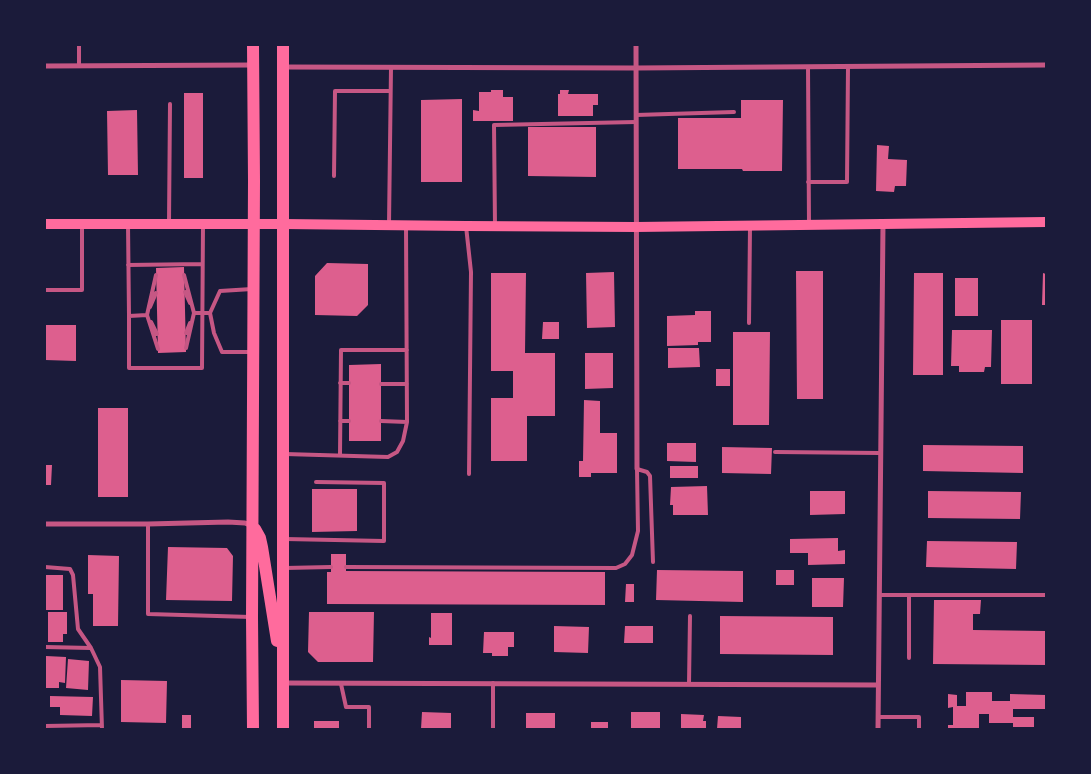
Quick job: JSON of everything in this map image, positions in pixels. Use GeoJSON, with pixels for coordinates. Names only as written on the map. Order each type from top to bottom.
{"type":"FeatureCollection","features":[{"type":"Feature","properties":{"kind":"main road"},"geometry":{"type":"LineString","coordinates":[[253,45],[253,729]]}},
{"type":"Feature","properties":{"kind":"main road"},"geometry":{"type":"LineString","coordinates":[[283,45],[283,729]]}},
{"type":"Feature","properties":{"kind":"main road"},"geometry":{"type":"LineString","coordinates":[[45,224],[636,226],[1046,222]]}},
{"type":"Feature","properties":{"kind":"main road"},"geometry":{"type":"LineString","coordinates":[[253,526],[260,538],[262,547],[283,683]]}},
{"type":"Feature","properties":{"kind":"street"},"geometry":{"type":"LineString","coordinates":[[636,45],[637,469]]}},
{"type":"Feature","properties":{"kind":"street"},"geometry":{"type":"LineString","coordinates":[[45,66],[253,65]]}},
{"type":"Feature","properties":{"kind":"street"},"geometry":{"type":"LineString","coordinates":[[283,67],[636,68],[1046,65]]}},
{"type":"Feature","properties":{"kind":"street"},"geometry":{"type":"LineString","coordinates":[[878,729],[882,223]]}},
{"type":"Feature","properties":{"kind":"street"},"geometry":{"type":"LineString","coordinates":[[45,524],[228,522],[245,523],[253,526]]}},
{"type":"Feature","properties":{"kind":"street"},"geometry":{"type":"LineString","coordinates":[[283,683],[878,685]]}},
{"type":"Feature","properties":{"kind":"lane"},"geometry":{"type":"LineString","coordinates":[[79,45],[79,66]]}},
{"type":"Feature","properties":{"kind":"lane"},"geometry":{"type":"LineString","coordinates":[[808,67],[809,224]]}},
{"type":"Feature","properties":{"kind":"lane"},"geometry":{"type":"LineString","coordinates":[[808,182],[848,182],[848,67]]}},
{"type":"Feature","properties":{"kind":"lane"},"geometry":{"type":"LineString","coordinates":[[389,224],[391,68]]}},
{"type":"Feature","properties":{"kind":"lane"},"geometry":{"type":"LineString","coordinates":[[334,176],[335,91],[390,91]]}},
{"type":"Feature","properties":{"kind":"lane"},"geometry":{"type":"LineString","coordinates":[[169,224],[170,104]]}},
{"type":"Feature","properties":{"kind":"lane"},"geometry":{"type":"LineString","coordinates":[[636,115],[734,112]]}},
{"type":"Feature","properties":{"kind":"lane"},"geometry":{"type":"LineString","coordinates":[[495,226],[494,125],[636,122]]}},
{"type":"Feature","properties":{"kind":"lane"},"geometry":{"type":"LineString","coordinates":[[45,290],[82,290],[82,224]]}},
{"type":"Feature","properties":{"kind":"lane"},"geometry":{"type":"LineString","coordinates":[[128,224],[129,368],[202,368],[203,224]]}},
{"type":"Feature","properties":{"kind":"lane"},"geometry":{"type":"LineString","coordinates":[[283,454],[388,457],[397,452],[403,441],[407,422],[406,225]]}},
{"type":"Feature","properties":{"kind":"lane"},"geometry":{"type":"LineString","coordinates":[[749,323],[750,225]]}},
{"type":"Feature","properties":{"kind":"lane"},"geometry":{"type":"LineString","coordinates":[[466,226],[471,272],[469,474]]}},
{"type":"Feature","properties":{"kind":"lane"},"geometry":{"type":"LineString","coordinates":[[128,265],[202,264]]}},
{"type":"Feature","properties":{"kind":"lane"},"geometry":{"type":"LineString","coordinates":[[184,274],[194,313],[186,348]]}},
{"type":"Feature","properties":{"kind":"lane"},"geometry":{"type":"LineString","coordinates":[[156,275],[147,315],[158,349]]}},
{"type":"Feature","properties":{"kind":"lane"},"geometry":{"type":"LineString","coordinates":[[253,289],[220,290],[210,314],[214,333],[222,352],[253,352]]}},
{"type":"Feature","properties":{"kind":"lane"},"geometry":{"type":"LineString","coordinates":[[185,292],[194,313],[186,333]]}},
{"type":"Feature","properties":{"kind":"lane"},"geometry":{"type":"LineString","coordinates":[[147,315],[156,293]]}},
{"type":"Feature","properties":{"kind":"lane"},"geometry":{"type":"LineString","coordinates":[[194,313],[210,314]]}},
{"type":"Feature","properties":{"kind":"lane"},"geometry":{"type":"LineString","coordinates":[[129,316],[147,315]]}},
{"type":"Feature","properties":{"kind":"lane"},"geometry":{"type":"LineString","coordinates":[[147,315],[157,334]]}},
{"type":"Feature","properties":{"kind":"lane"},"geometry":{"type":"LineString","coordinates":[[340,455],[341,350],[406,350]]}},
{"type":"Feature","properties":{"kind":"lane"},"geometry":{"type":"LineString","coordinates":[[340,383],[349,383]]}},
{"type":"Feature","properties":{"kind":"lane"},"geometry":{"type":"LineString","coordinates":[[381,384],[407,384]]}},
{"type":"Feature","properties":{"kind":"lane"},"geometry":{"type":"LineString","coordinates":[[340,421],[349,421]]}},
{"type":"Feature","properties":{"kind":"lane"},"geometry":{"type":"LineString","coordinates":[[381,421],[407,422]]}},
{"type":"Feature","properties":{"kind":"lane"},"geometry":{"type":"LineString","coordinates":[[775,452],[880,453]]}},
{"type":"Feature","properties":{"kind":"lane"},"geometry":{"type":"LineString","coordinates":[[346,567],[616,568],[625,564],[632,554],[638,530],[637,469],[646,472],[650,476],[652,562]]}},
{"type":"Feature","properties":{"kind":"lane"},"geometry":{"type":"LineString","coordinates":[[283,539],[384,541],[384,483],[316,482]]}},
{"type":"Feature","properties":{"kind":"lane"},"geometry":{"type":"LineString","coordinates":[[148,524],[148,614],[252,616]]}},
{"type":"Feature","properties":{"kind":"lane"},"geometry":{"type":"LineString","coordinates":[[45,567],[70,569],[73,576],[78,629],[91,648],[100,667],[102,727],[45,726]]}},
{"type":"Feature","properties":{"kind":"lane"},"geometry":{"type":"LineString","coordinates":[[283,568],[331,567]]}},
{"type":"Feature","properties":{"kind":"lane"},"geometry":{"type":"LineString","coordinates":[[879,595],[1046,595]]}},
{"type":"Feature","properties":{"kind":"lane"},"geometry":{"type":"LineString","coordinates":[[909,595],[909,658]]}},
{"type":"Feature","properties":{"kind":"lane"},"geometry":{"type":"LineString","coordinates":[[689,684],[690,616]]}},
{"type":"Feature","properties":{"kind":"lane"},"geometry":{"type":"LineString","coordinates":[[45,647],[91,648]]}},
{"type":"Feature","properties":{"kind":"lane"},"geometry":{"type":"LineString","coordinates":[[493,683],[493,729]]}},
{"type":"Feature","properties":{"kind":"lane"},"geometry":{"type":"LineString","coordinates":[[341,684],[346,708],[369,707],[369,729]]}},
{"type":"Feature","properties":{"kind":"lane"},"geometry":{"type":"LineString","coordinates":[[878,717],[919,717],[919,729]]}},
{"type":"Feature","properties":{"kind":"building"},"geometry":{"type":"Polygon","coordinates":[[[491,90],[503,90],[503,97],[513,97],[513,121],[473,121],[473,110],[479,111],[479,92],[491,92],[491,90]]]}},
{"type":"Feature","properties":{"kind":"building"},"geometry":{"type":"Polygon","coordinates":[[[560,90],[569,90],[568,94],[598,94],[598,105],[593,105],[593,116],[558,116],[558,94],[560,94],[560,90]]]}},
{"type":"Feature","properties":{"kind":"building"},"geometry":{"type":"Polygon","coordinates":[[[184,93],[203,93],[203,178],[184,178],[184,93]]]}},
{"type":"Feature","properties":{"kind":"building"},"geometry":{"type":"Polygon","coordinates":[[[462,99],[462,182],[421,182],[421,100],[462,99]]]}},
{"type":"Feature","properties":{"kind":"building"},"geometry":{"type":"Polygon","coordinates":[[[741,100],[783,100],[782,171],[678,169],[678,118],[741,118],[741,100]]]}},
{"type":"Feature","properties":{"kind":"building"},"geometry":{"type":"Polygon","coordinates":[[[137,110],[138,175],[108,175],[107,111],[137,110]]]}},
{"type":"Feature","properties":{"kind":"building"},"geometry":{"type":"Polygon","coordinates":[[[528,127],[596,127],[596,177],[528,176],[528,127]]]}},
{"type":"Feature","properties":{"kind":"building"},"geometry":{"type":"Polygon","coordinates":[[[877,145],[889,146],[888,159],[907,160],[906,186],[895,186],[894,192],[876,191],[877,145]]]}},
{"type":"Feature","properties":{"kind":"building"},"geometry":{"type":"Polygon","coordinates":[[[327,263],[368,264],[368,305],[357,316],[315,315],[315,276],[327,263]]]}},
{"type":"Feature","properties":{"kind":"building"},"geometry":{"type":"Polygon","coordinates":[[[184,267],[186,352],[158,353],[156,268],[184,267]]]}},
{"type":"Feature","properties":{"kind":"building"},"geometry":{"type":"Polygon","coordinates":[[[796,271],[823,271],[823,399],[797,399],[796,271]]]}},
{"type":"Feature","properties":{"kind":"building"},"geometry":{"type":"Polygon","coordinates":[[[614,272],[615,327],[587,328],[586,273],[614,272]]]}},
{"type":"Feature","properties":{"kind":"building"},"geometry":{"type":"Polygon","coordinates":[[[491,273],[526,273],[525,353],[555,353],[555,416],[527,416],[527,461],[491,461],[491,398],[513,398],[513,371],[491,371],[491,273]]]}},
{"type":"Feature","properties":{"kind":"building"},"geometry":{"type":"Polygon","coordinates":[[[914,273],[943,273],[943,375],[913,375],[914,273]]]}},
{"type":"Feature","properties":{"kind":"building"},"geometry":{"type":"Polygon","coordinates":[[[1043,273],[1046,274],[1046,305],[1042,305],[1043,273]]]}},
{"type":"Feature","properties":{"kind":"building"},"geometry":{"type":"Polygon","coordinates":[[[955,278],[978,278],[978,316],[955,316],[955,278]]]}},
{"type":"Feature","properties":{"kind":"building"},"geometry":{"type":"Polygon","coordinates":[[[695,311],[711,311],[711,342],[698,342],[698,345],[667,346],[667,316],[695,315],[695,311]]]}},
{"type":"Feature","properties":{"kind":"building"},"geometry":{"type":"Polygon","coordinates":[[[1001,320],[1032,320],[1032,384],[1001,384],[1001,320]]]}},
{"type":"Feature","properties":{"kind":"building"},"geometry":{"type":"Polygon","coordinates":[[[543,322],[559,322],[559,339],[542,339],[543,322]]]}},
{"type":"Feature","properties":{"kind":"building"},"geometry":{"type":"Polygon","coordinates":[[[45,325],[76,325],[76,361],[45,360],[45,325]]]}},
{"type":"Feature","properties":{"kind":"building"},"geometry":{"type":"Polygon","coordinates":[[[952,330],[992,330],[991,367],[985,367],[984,372],[959,372],[959,366],[951,366],[952,330]]]}},
{"type":"Feature","properties":{"kind":"building"},"geometry":{"type":"Polygon","coordinates":[[[733,332],[770,332],[769,425],[733,425],[733,332]]]}},
{"type":"Feature","properties":{"kind":"building"},"geometry":{"type":"Polygon","coordinates":[[[668,348],[699,348],[700,367],[668,368],[668,348]]]}},
{"type":"Feature","properties":{"kind":"building"},"geometry":{"type":"Polygon","coordinates":[[[585,353],[613,353],[613,388],[585,389],[585,353]]]}},
{"type":"Feature","properties":{"kind":"building"},"geometry":{"type":"Polygon","coordinates":[[[381,364],[381,441],[349,441],[349,365],[381,364]]]}},
{"type":"Feature","properties":{"kind":"building"},"geometry":{"type":"Polygon","coordinates":[[[716,369],[730,369],[730,386],[716,386],[716,369]]]}},
{"type":"Feature","properties":{"kind":"building"},"geometry":{"type":"Polygon","coordinates":[[[584,400],[600,401],[600,433],[617,433],[617,473],[591,473],[591,477],[579,477],[579,461],[583,461],[584,400]]]}},
{"type":"Feature","properties":{"kind":"building"},"geometry":{"type":"Polygon","coordinates":[[[98,408],[128,408],[128,497],[98,497],[98,408]]]}},
{"type":"Feature","properties":{"kind":"building"},"geometry":{"type":"Polygon","coordinates":[[[667,443],[696,443],[696,462],[667,461],[667,443]]]}},
{"type":"Feature","properties":{"kind":"building"},"geometry":{"type":"Polygon","coordinates":[[[923,445],[1023,446],[1023,473],[923,471],[923,445]]]}},
{"type":"Feature","properties":{"kind":"building"},"geometry":{"type":"Polygon","coordinates":[[[722,447],[772,448],[771,474],[722,473],[722,447]]]}},
{"type":"Feature","properties":{"kind":"building"},"geometry":{"type":"Polygon","coordinates":[[[45,465],[52,465],[51,485],[45,485],[45,465]]]}},
{"type":"Feature","properties":{"kind":"building"},"geometry":{"type":"Polygon","coordinates":[[[670,466],[698,466],[698,478],[670,478],[670,466]]]}},
{"type":"Feature","properties":{"kind":"building"},"geometry":{"type":"Polygon","coordinates":[[[707,486],[708,515],[673,515],[673,505],[670,505],[671,487],[707,486]]]}},
{"type":"Feature","properties":{"kind":"building"},"geometry":{"type":"Polygon","coordinates":[[[312,489],[357,489],[357,531],[312,532],[312,489]]]}},
{"type":"Feature","properties":{"kind":"building"},"geometry":{"type":"Polygon","coordinates":[[[810,491],[845,491],[845,514],[810,515],[810,491]]]}},
{"type":"Feature","properties":{"kind":"building"},"geometry":{"type":"Polygon","coordinates":[[[928,491],[1021,492],[1020,519],[928,518],[928,491]]]}},
{"type":"Feature","properties":{"kind":"building"},"geometry":{"type":"Polygon","coordinates":[[[838,538],[838,551],[845,550],[845,564],[808,565],[808,553],[790,553],[790,539],[838,538]]]}},
{"type":"Feature","properties":{"kind":"building"},"geometry":{"type":"Polygon","coordinates":[[[927,541],[1017,542],[1016,569],[926,567],[927,541]]]}},
{"type":"Feature","properties":{"kind":"building"},"geometry":{"type":"Polygon","coordinates":[[[168,547],[227,548],[233,556],[232,601],[166,600],[168,547]]]}},
{"type":"Feature","properties":{"kind":"building"},"geometry":{"type":"Polygon","coordinates":[[[331,554],[346,554],[346,571],[605,572],[605,605],[327,604],[327,572],[331,572],[331,554]]]}},
{"type":"Feature","properties":{"kind":"building"},"geometry":{"type":"Polygon","coordinates":[[[88,555],[119,556],[118,626],[93,626],[93,594],[88,594],[88,555]]]}},
{"type":"Feature","properties":{"kind":"building"},"geometry":{"type":"Polygon","coordinates":[[[657,570],[743,571],[743,602],[656,600],[657,570]]]}},
{"type":"Feature","properties":{"kind":"building"},"geometry":{"type":"Polygon","coordinates":[[[776,570],[794,570],[794,585],[776,585],[776,570]]]}},
{"type":"Feature","properties":{"kind":"building"},"geometry":{"type":"Polygon","coordinates":[[[45,575],[63,575],[63,610],[45,610],[45,575]]]}},
{"type":"Feature","properties":{"kind":"building"},"geometry":{"type":"Polygon","coordinates":[[[812,578],[844,578],[843,607],[812,607],[812,578]]]}},
{"type":"Feature","properties":{"kind":"building"},"geometry":{"type":"Polygon","coordinates":[[[626,584],[634,584],[634,602],[625,602],[626,584]]]}},
{"type":"Feature","properties":{"kind":"building"},"geometry":{"type":"Polygon","coordinates":[[[934,600],[981,600],[980,614],[973,614],[973,630],[1046,631],[1046,665],[933,664],[934,600]]]}},
{"type":"Feature","properties":{"kind":"building"},"geometry":{"type":"Polygon","coordinates":[[[48,612],[67,612],[67,634],[63,634],[63,642],[48,642],[48,612]]]}},
{"type":"Feature","properties":{"kind":"building"},"geometry":{"type":"Polygon","coordinates":[[[309,612],[374,612],[373,662],[318,662],[308,652],[309,612]]]}},
{"type":"Feature","properties":{"kind":"building"},"geometry":{"type":"Polygon","coordinates":[[[431,613],[452,613],[452,645],[429,645],[429,637],[431,638],[431,613]]]}},
{"type":"Feature","properties":{"kind":"building"},"geometry":{"type":"Polygon","coordinates":[[[720,616],[833,617],[833,655],[720,654],[720,616]]]}},
{"type":"Feature","properties":{"kind":"building"},"geometry":{"type":"Polygon","coordinates":[[[554,626],[589,627],[588,653],[554,652],[554,626]]]}},
{"type":"Feature","properties":{"kind":"building"},"geometry":{"type":"Polygon","coordinates":[[[625,626],[653,626],[653,643],[624,643],[625,626]]]}},
{"type":"Feature","properties":{"kind":"building"},"geometry":{"type":"Polygon","coordinates":[[[484,632],[514,632],[514,647],[508,647],[508,656],[492,656],[492,653],[483,653],[484,632]]]}},
{"type":"Feature","properties":{"kind":"building"},"geometry":{"type":"Polygon","coordinates":[[[46,656],[66,657],[65,683],[59,682],[59,688],[45,688],[46,656]]]}},
{"type":"Feature","properties":{"kind":"building"},"geometry":{"type":"Polygon","coordinates":[[[68,659],[89,661],[88,690],[66,688],[68,659]]]}},
{"type":"Feature","properties":{"kind":"building"},"geometry":{"type":"Polygon","coordinates":[[[121,680],[167,681],[166,723],[121,722],[121,680]]]}},
{"type":"Feature","properties":{"kind":"building"},"geometry":{"type":"Polygon","coordinates":[[[966,692],[992,692],[992,701],[1010,701],[1010,694],[1046,695],[1046,709],[1013,709],[1013,717],[1034,717],[1034,727],[1013,727],[1013,723],[989,723],[989,714],[979,714],[979,728],[948,729],[948,725],[953,725],[953,707],[948,708],[948,694],[957,695],[957,706],[966,706],[966,692]]]}},
{"type":"Feature","properties":{"kind":"building"},"geometry":{"type":"Polygon","coordinates":[[[50,696],[93,697],[92,716],[60,715],[60,707],[50,707],[50,696]]]}},
{"type":"Feature","properties":{"kind":"building"},"geometry":{"type":"Polygon","coordinates":[[[422,712],[451,713],[451,729],[421,729],[422,712]]]}},
{"type":"Feature","properties":{"kind":"building"},"geometry":{"type":"Polygon","coordinates":[[[631,712],[660,712],[660,729],[631,729],[631,712]]]}},
{"type":"Feature","properties":{"kind":"building"},"geometry":{"type":"Polygon","coordinates":[[[526,713],[555,713],[555,729],[526,729],[526,713]]]}},
{"type":"Feature","properties":{"kind":"building"},"geometry":{"type":"Polygon","coordinates":[[[681,714],[704,715],[703,721],[706,721],[706,729],[681,729],[681,714]]]}},
{"type":"Feature","properties":{"kind":"building"},"geometry":{"type":"Polygon","coordinates":[[[182,715],[191,715],[191,729],[182,729],[182,715]]]}},
{"type":"Feature","properties":{"kind":"building"},"geometry":{"type":"Polygon","coordinates":[[[718,716],[741,717],[741,729],[717,729],[718,716]]]}},
{"type":"Feature","properties":{"kind":"building"},"geometry":{"type":"Polygon","coordinates":[[[314,721],[339,721],[339,729],[314,729],[314,721]]]}},
{"type":"Feature","properties":{"kind":"building"},"geometry":{"type":"Polygon","coordinates":[[[591,722],[608,722],[608,729],[591,729],[591,722]]]}}]}
